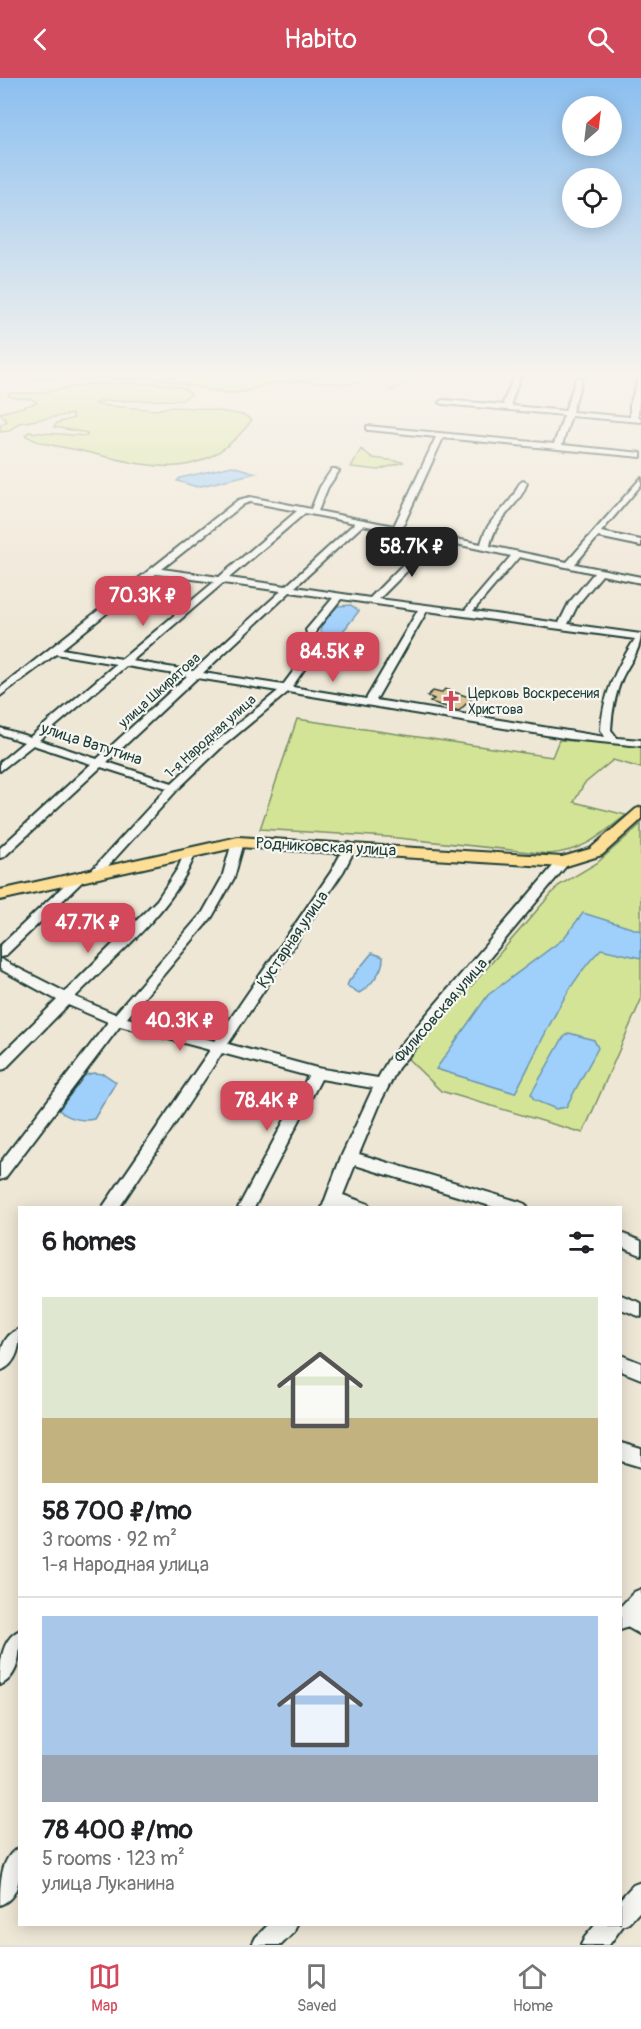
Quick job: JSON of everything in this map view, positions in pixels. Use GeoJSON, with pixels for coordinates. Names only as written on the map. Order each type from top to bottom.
{"type":"FeatureCollection","features":[{"type":"Feature","properties":{"kind":"main road","name":"Родниковская улица"},"geometry":{"type":"LineString","coordinates":[[0,895],[238,842],[350,847],[563,862],[596,852],[641,812]]}},
{"type":"Feature","properties":{"kind":"street"},"geometry":{"type":"LineString","coordinates":[[397,529],[427,464]]}},
{"type":"Feature","properties":{"kind":"street"},"geometry":{"type":"LineString","coordinates":[[0,768],[221,580],[309,510],[335,471]]}},
{"type":"Feature","properties":{"kind":"street"},"geometry":{"type":"LineString","coordinates":[[569,565],[641,480]]}},
{"type":"Feature","properties":{"kind":"street"},"geometry":{"type":"LineString","coordinates":[[485,547],[490,529],[498,516],[519,498],[523,483]]}},
{"type":"Feature","properties":{"kind":"street"},"geometry":{"type":"LineString","coordinates":[[0,693],[241,501],[259,499],[641,580]]}},
{"type":"Feature","properties":{"kind":"street","name":"улица Шкирятова"},"geometry":{"type":"LineString","coordinates":[[0,854],[362,521]]}},
{"type":"Feature","properties":{"kind":"street"},"geometry":{"type":"LineString","coordinates":[[597,534],[641,543]]}},
{"type":"Feature","properties":{"kind":"street"},"geometry":{"type":"LineString","coordinates":[[373,600],[430,541],[438,537]]}},
{"type":"Feature","properties":{"kind":"street"},"geometry":{"type":"LineString","coordinates":[[468,612],[517,554]]}},
{"type":"Feature","properties":{"kind":"street"},"geometry":{"type":"LineString","coordinates":[[154,571],[641,637],[616,675],[611,690],[606,730],[612,739]]}},
{"type":"Feature","properties":{"kind":"street"},"geometry":{"type":"LineString","coordinates":[[563,626],[574,603],[600,572]]}},
{"type":"Feature","properties":{"kind":"street","name":"1-я Народная улица"},"geometry":{"type":"LineString","coordinates":[[0,953],[88,874],[218,745],[285,690],[304,663],[324,645],[311,635],[311,630],[339,596]]}},
{"type":"Feature","properties":{"kind":"street"},"geometry":{"type":"LineString","coordinates":[[369,703],[424,607]]}},
{"type":"Feature","properties":{"kind":"street"},"geometry":{"type":"LineString","coordinates":[[52,650],[285,690],[477,719],[552,735],[641,743]]}},
{"type":"Feature","properties":{"kind":"street","name":"улица Ватутина"},"geometry":{"type":"LineString","coordinates":[[0,731],[174,787]]}},
{"type":"Feature","properties":{"kind":"street"},"geometry":{"type":"LineString","coordinates":[[0,1174],[117,1020],[208,914],[228,878],[238,842]]}},
{"type":"Feature","properties":{"kind":"street","name":"Кустарная улица"},"geometry":{"type":"LineString","coordinates":[[111,1206],[337,872],[350,847]]}},
{"type":"Feature","properties":{"kind":"street"},"geometry":{"type":"LineString","coordinates":[[0,1065],[161,903],[184,868],[190,852]]}},
{"type":"Feature","properties":{"kind":"street","name":"Филисовская улица"},"geometry":{"type":"LineString","coordinates":[[332,1203],[381,1084],[413,1039],[465,982],[563,862]]}},
{"type":"Feature","properties":{"kind":"street"},"geometry":{"type":"LineString","coordinates":[[0,963],[65,998],[117,1020],[317,1072],[381,1084]]}},
{"type":"Feature","properties":{"kind":"street"},"geometry":{"type":"LineString","coordinates":[[247,1206],[317,1072]]}},
{"type":"Feature","properties":{"kind":"street"},"geometry":{"type":"LineString","coordinates":[[349,1157],[513,1206]]}},
{"type":"Feature","properties":{"kind":"street"},"geometry":{"type":"LineString","coordinates":[[332,1203],[351,1206]]}},
{"type":"Feature","properties":{"kind":"street"},"geometry":{"type":"LineString","coordinates":[[622,1240],[641,1248]]}},
{"type":"Feature","properties":{"kind":"street"},"geometry":{"type":"LineString","coordinates":[[622,1302],[641,1310]]}},
{"type":"Feature","properties":{"kind":"street"},"geometry":{"type":"LineString","coordinates":[[0,1363],[18,1339]]}},
{"type":"Feature","properties":{"kind":"street"},"geometry":{"type":"LineString","coordinates":[[622,1363],[641,1371]]}},
{"type":"Feature","properties":{"kind":"street"},"geometry":{"type":"LineString","coordinates":[[622,1452],[641,1458]]}},
{"type":"Feature","properties":{"kind":"street"},"geometry":{"type":"LineString","coordinates":[[629,1620],[641,1599]]}},
{"type":"Feature","properties":{"kind":"street"},"geometry":{"type":"LineString","coordinates":[[0,1675],[18,1644]]}},
{"type":"Feature","properties":{"kind":"street"},"geometry":{"type":"LineString","coordinates":[[0,1894],[18,1862]]}},
{"type":"Feature","properties":{"kind":"street"},"geometry":{"type":"LineString","coordinates":[[622,1914],[641,1893]]}},
{"type":"Feature","properties":{"kind":"street"},"geometry":{"type":"LineString","coordinates":[[264,1945],[284,1926]]}},
{"type":"Feature","properties":{"kind":"street"},"geometry":{"type":"LineString","coordinates":[[593,1945],[610,1926]]}},
{"type":"Feature","properties":{"kind":"green space"},"geometry":{"type":"Polygon","coordinates":[[[143,464],[186,464],[174,466],[143,464]]]}},
{"type":"Feature","properties":{"kind":"green space"},"geometry":{"type":"Polygon","coordinates":[[[353,464],[397,464],[378,470],[351,467],[353,464]]]}},
{"type":"Feature","properties":{"kind":"green space"},"geometry":{"type":"Polygon","coordinates":[[[297,719],[552,757],[559,740],[641,745],[641,768],[613,760],[584,784],[574,802],[626,815],[608,830],[582,846],[549,854],[388,837],[260,829],[297,719]]]}},
{"type":"Feature","properties":{"kind":"green space"},"geometry":{"type":"Polygon","coordinates":[[[641,824],[641,1000],[583,1133],[441,1091],[408,1059],[558,886],[597,863],[641,824]]]}},
{"type":"Feature","properties":{"kind":"water"},"geometry":{"type":"Polygon","coordinates":[[[232,466],[256,473],[197,487],[177,481],[180,478],[232,466]]]}},
{"type":"Feature","properties":{"kind":"water"},"geometry":{"type":"Polygon","coordinates":[[[351,605],[359,611],[340,635],[329,637],[320,631],[323,621],[338,606],[351,605]]]}},
{"type":"Feature","properties":{"kind":"water"},"geometry":{"type":"Polygon","coordinates":[[[583,913],[641,931],[641,958],[601,949],[575,980],[564,998],[515,1093],[436,1069],[488,995],[563,939],[583,913]]]}},
{"type":"Feature","properties":{"kind":"water"},"geometry":{"type":"Polygon","coordinates":[[[372,953],[383,957],[383,962],[379,973],[368,987],[359,993],[347,986],[372,953]]]}},
{"type":"Feature","properties":{"kind":"water"},"geometry":{"type":"Polygon","coordinates":[[[569,1033],[594,1040],[598,1048],[566,1107],[556,1109],[534,1100],[531,1094],[563,1038],[569,1033]]]}},
{"type":"Feature","properties":{"kind":"water"},"geometry":{"type":"Polygon","coordinates":[[[93,1073],[104,1074],[116,1082],[94,1119],[75,1119],[59,1110],[84,1076],[93,1073]]]}},
{"type":"Feature","properties":{"kind":"building","name":"Церковь Воскресения Христова"},"geometry":{"type":"Polygon","coordinates":[[[445,689],[472,698],[459,711],[430,702],[434,699],[427,696],[433,691],[441,693],[445,689]]]}},
{"type":"Feature","properties":{"kind":"place","name":"Церковь Воскресения Христова"},"geometry":{"type":"Point","coordinates":[451,701]}}]}
